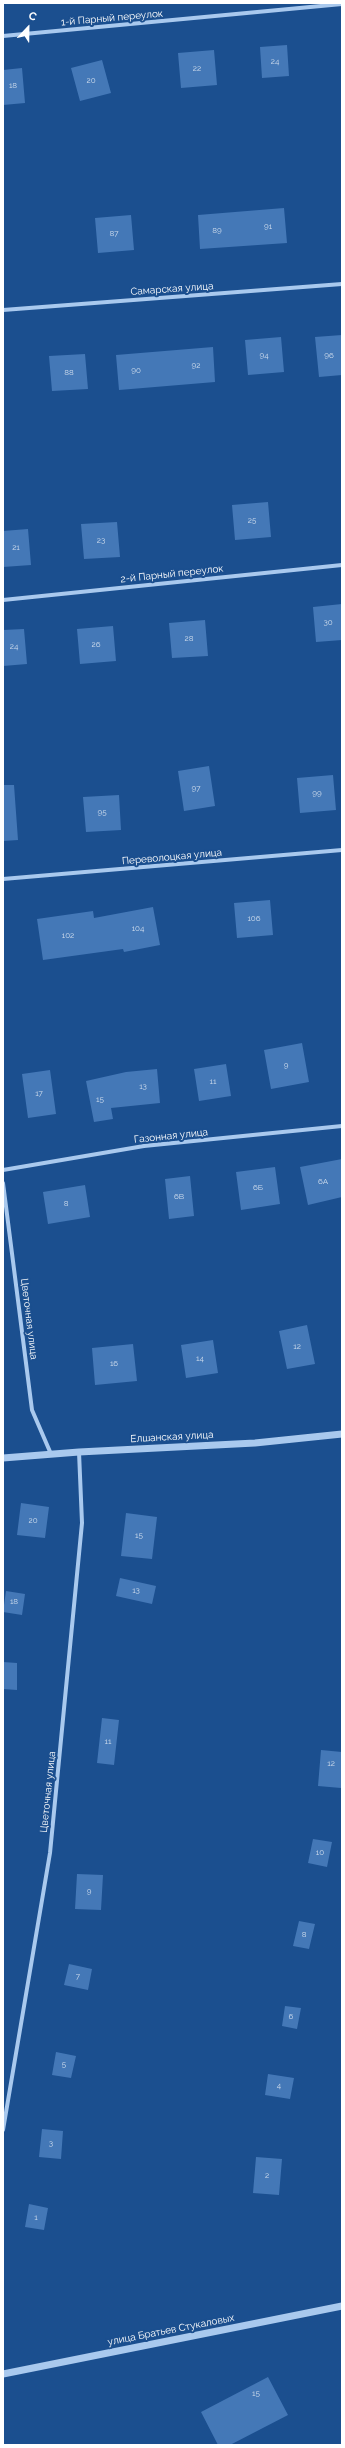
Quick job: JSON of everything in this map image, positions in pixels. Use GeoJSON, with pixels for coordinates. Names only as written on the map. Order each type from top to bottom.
{"type":"FeatureCollection","features":[{"type":"Feature","properties":{"kind":"street","name":"1-й Парный переулок"},"geometry":{"type":"LineString","coordinates":[[3,36],[342,4]]}},
{"type":"Feature","properties":{"kind":"street","name":"Самарская улица"},"geometry":{"type":"LineString","coordinates":[[3,310],[342,284]]}},
{"type":"Feature","properties":{"kind":"street","name":"2-й Парный переулок"},"geometry":{"type":"LineString","coordinates":[[3,600],[342,565]]}},
{"type":"Feature","properties":{"kind":"street","name":"Переволоцкая улица"},"geometry":{"type":"LineString","coordinates":[[3,879],[342,850]]}},
{"type":"Feature","properties":{"kind":"street","name":"Газонная улица"},"geometry":{"type":"LineString","coordinates":[[3,1170],[144,1146],[342,1126]]}},
{"type":"Feature","properties":{"kind":"street","name":"Цветочная улица"},"geometry":{"type":"LineString","coordinates":[[3,1183],[32,1410],[51,1454]]}},
{"type":"Feature","properties":{"kind":"street","name":"Елшанская улица"},"geometry":{"type":"LineString","coordinates":[[3,1458],[78,1452],[255,1443],[342,1434]]}},
{"type":"Feature","properties":{"kind":"street","name":"Цветочная улица"},"geometry":{"type":"LineString","coordinates":[[3,2130],[50,1853],[82,1523],[78,1452]]}},
{"type":"Feature","properties":{"kind":"street","name":"улица Братьев Стукаловых"},"geometry":{"type":"LineString","coordinates":[[3,2374],[342,2306]]}},
{"type":"Feature","properties":{"kind":"building"},"geometry":{"type":"Polygon","coordinates":[[[287,45],[289,76],[262,78],[260,47],[287,45]]]}},
{"type":"Feature","properties":{"kind":"building"},"geometry":{"type":"Polygon","coordinates":[[[214,50],[217,85],[181,88],[178,53],[214,50]]]}},
{"type":"Feature","properties":{"kind":"building"},"geometry":{"type":"Polygon","coordinates":[[[102,60],[111,93],[80,101],[71,68],[102,60]]]}},
{"type":"Feature","properties":{"kind":"building"},"geometry":{"type":"Polygon","coordinates":[[[22,68],[25,103],[3,105],[3,70],[22,68]]]}},
{"type":"Feature","properties":{"kind":"building"},"geometry":{"type":"Polygon","coordinates":[[[284,208],[287,243],[200,249],[198,215],[284,208]]]}},
{"type":"Feature","properties":{"kind":"building"},"geometry":{"type":"Polygon","coordinates":[[[131,215],[134,250],[98,253],[95,218],[131,215]]]}},
{"type":"Feature","properties":{"kind":"building"},"geometry":{"type":"Polygon","coordinates":[[[342,335],[342,375],[319,377],[315,337],[342,335]]]}},
{"type":"Feature","properties":{"kind":"building"},"geometry":{"type":"Polygon","coordinates":[[[281,337],[284,372],[248,375],[245,340],[281,337]]]}},
{"type":"Feature","properties":{"kind":"building"},"geometry":{"type":"Polygon","coordinates":[[[213,347],[215,382],[119,390],[116,355],[213,347]]]}},
{"type":"Feature","properties":{"kind":"building"},"geometry":{"type":"Polygon","coordinates":[[[85,354],[88,389],[52,391],[49,356],[85,354]]]}},
{"type":"Feature","properties":{"kind":"building"},"geometry":{"type":"Polygon","coordinates":[[[268,502],[271,537],[235,540],[232,505],[268,502]]]}},
{"type":"Feature","properties":{"kind":"building"},"geometry":{"type":"Polygon","coordinates":[[[117,522],[120,557],[84,559],[81,524],[117,522]]]}},
{"type":"Feature","properties":{"kind":"building"},"geometry":{"type":"Polygon","coordinates":[[[28,529],[31,565],[3,567],[3,531],[28,529]]]}},
{"type":"Feature","properties":{"kind":"building"},"geometry":{"type":"Polygon","coordinates":[[[342,604],[342,640],[316,642],[313,607],[342,604]]]}},
{"type":"Feature","properties":{"kind":"building"},"geometry":{"type":"Polygon","coordinates":[[[205,620],[208,656],[172,658],[169,623],[205,620]]]}},
{"type":"Feature","properties":{"kind":"building"},"geometry":{"type":"Polygon","coordinates":[[[113,626],[116,661],[80,664],[77,629],[113,626]]]}},
{"type":"Feature","properties":{"kind":"building"},"geometry":{"type":"Polygon","coordinates":[[[24,629],[27,664],[3,666],[3,630],[24,629]]]}},
{"type":"Feature","properties":{"kind":"building"},"geometry":{"type":"Polygon","coordinates":[[[209,766],[215,806],[184,811],[178,771],[209,766]]]}},
{"type":"Feature","properties":{"kind":"building"},"geometry":{"type":"Polygon","coordinates":[[[333,775],[336,810],[300,813],[297,778],[333,775]]]}},
{"type":"Feature","properties":{"kind":"building"},"geometry":{"type":"Polygon","coordinates":[[[3,785],[14,785],[18,840],[3,841],[3,785]]]}},
{"type":"Feature","properties":{"kind":"building"},"geometry":{"type":"Polygon","coordinates":[[[119,795],[121,830],[86,832],[83,797],[119,795]]]}},
{"type":"Feature","properties":{"kind":"building"},"geometry":{"type":"Polygon","coordinates":[[[270,900],[273,935],[237,938],[234,903],[270,900]]]}},
{"type":"Feature","properties":{"kind":"building"},"geometry":{"type":"Polygon","coordinates":[[[153,907],[160,945],[124,952],[123,949],[43,960],[37,919],[93,911],[94,918],[153,907]]]}},
{"type":"Feature","properties":{"kind":"building"},"geometry":{"type":"Polygon","coordinates":[[[302,1043],[309,1082],[271,1089],[264,1050],[302,1043]]]}},
{"type":"Feature","properties":{"kind":"building"},"geometry":{"type":"Polygon","coordinates":[[[226,1064],[231,1096],[199,1101],[194,1069],[226,1064]]]}},
{"type":"Feature","properties":{"kind":"building"},"geometry":{"type":"Polygon","coordinates":[[[157,1069],[160,1103],[111,1108],[113,1119],[94,1122],[86,1081],[126,1072],[157,1069]]]}},
{"type":"Feature","properties":{"kind":"building"},"geometry":{"type":"Polygon","coordinates":[[[50,1070],[56,1114],[28,1118],[22,1074],[50,1070]]]}},
{"type":"Feature","properties":{"kind":"building"},"geometry":{"type":"Polygon","coordinates":[[[342,1159],[342,1197],[308,1205],[300,1167],[342,1159]]]}},
{"type":"Feature","properties":{"kind":"building"},"geometry":{"type":"Polygon","coordinates":[[[275,1167],[280,1204],[241,1210],[236,1172],[275,1167]]]}},
{"type":"Feature","properties":{"kind":"building"},"geometry":{"type":"Polygon","coordinates":[[[190,1176],[194,1216],[169,1219],[165,1179],[190,1176]]]}},
{"type":"Feature","properties":{"kind":"building"},"geometry":{"type":"Polygon","coordinates":[[[85,1185],[90,1217],[48,1224],[43,1192],[85,1185]]]}},
{"type":"Feature","properties":{"kind":"building"},"geometry":{"type":"Polygon","coordinates":[[[307,1325],[315,1364],[287,1369],[279,1331],[307,1325]]]}},
{"type":"Feature","properties":{"kind":"building"},"geometry":{"type":"Polygon","coordinates":[[[213,1340],[218,1373],[186,1378],[181,1345],[213,1340]]]}},
{"type":"Feature","properties":{"kind":"building"},"geometry":{"type":"Polygon","coordinates":[[[133,1344],[137,1381],[95,1385],[92,1348],[133,1344]]]}},
{"type":"Feature","properties":{"kind":"building"},"geometry":{"type":"Polygon","coordinates":[[[21,1503],[49,1507],[45,1538],[17,1535],[21,1503]]]}},
{"type":"Feature","properties":{"kind":"building"},"geometry":{"type":"Polygon","coordinates":[[[126,1513],[157,1517],[152,1559],[121,1556],[126,1513]]]}},
{"type":"Feature","properties":{"kind":"building"},"geometry":{"type":"Polygon","coordinates":[[[120,1578],[156,1586],[152,1604],[116,1596],[120,1578]]]}},
{"type":"Feature","properties":{"kind":"building"},"geometry":{"type":"Polygon","coordinates":[[[6,1591],[25,1594],[22,1615],[3,1612],[6,1591]]]}},
{"type":"Feature","properties":{"kind":"building"},"geometry":{"type":"Polygon","coordinates":[[[3,1662],[17,1663],[17,1690],[3,1689],[3,1662]]]}},
{"type":"Feature","properties":{"kind":"building"},"geometry":{"type":"Polygon","coordinates":[[[102,1718],[119,1720],[114,1765],[97,1763],[102,1718]]]}},
{"type":"Feature","properties":{"kind":"building"},"geometry":{"type":"Polygon","coordinates":[[[321,1750],[342,1752],[341,1788],[318,1786],[321,1750]]]}},
{"type":"Feature","properties":{"kind":"building"},"geometry":{"type":"Polygon","coordinates":[[[313,1839],[332,1842],[327,1867],[308,1863],[313,1839]]]}},
{"type":"Feature","properties":{"kind":"building"},"geometry":{"type":"Polygon","coordinates":[[[77,1874],[103,1875],[101,1910],[75,1909],[77,1874]]]}},
{"type":"Feature","properties":{"kind":"building"},"geometry":{"type":"Polygon","coordinates":[[[299,1921],[315,1924],[309,1949],[293,1946],[299,1921]]]}},
{"type":"Feature","properties":{"kind":"building"},"geometry":{"type":"Polygon","coordinates":[[[69,1964],[92,1969],[88,1990],[64,1985],[69,1964]]]}},
{"type":"Feature","properties":{"kind":"building"},"geometry":{"type":"Polygon","coordinates":[[[285,2006],[301,2008],[297,2029],[282,2026],[285,2006]]]}},
{"type":"Feature","properties":{"kind":"building"},"geometry":{"type":"Polygon","coordinates":[[[56,2052],[76,2056],[71,2078],[52,2075],[56,2052]]]}},
{"type":"Feature","properties":{"kind":"building"},"geometry":{"type":"Polygon","coordinates":[[[268,2074],[294,2078],[290,2099],[265,2095],[268,2074]]]}},
{"type":"Feature","properties":{"kind":"building"},"geometry":{"type":"Polygon","coordinates":[[[42,2129],[63,2131],[61,2159],[39,2157],[42,2129]]]}},
{"type":"Feature","properties":{"kind":"building"},"geometry":{"type":"Polygon","coordinates":[[[256,2157],[282,2159],[279,2195],[253,2193],[256,2157]]]}},
{"type":"Feature","properties":{"kind":"building"},"geometry":{"type":"Polygon","coordinates":[[[29,2204],[48,2208],[44,2230],[25,2227],[29,2204]]]}},
{"type":"Feature","properties":{"kind":"building"},"geometry":{"type":"Polygon","coordinates":[[[268,2377],[288,2415],[230,2445],[218,2445],[201,2412],[268,2377]]]}}]}
